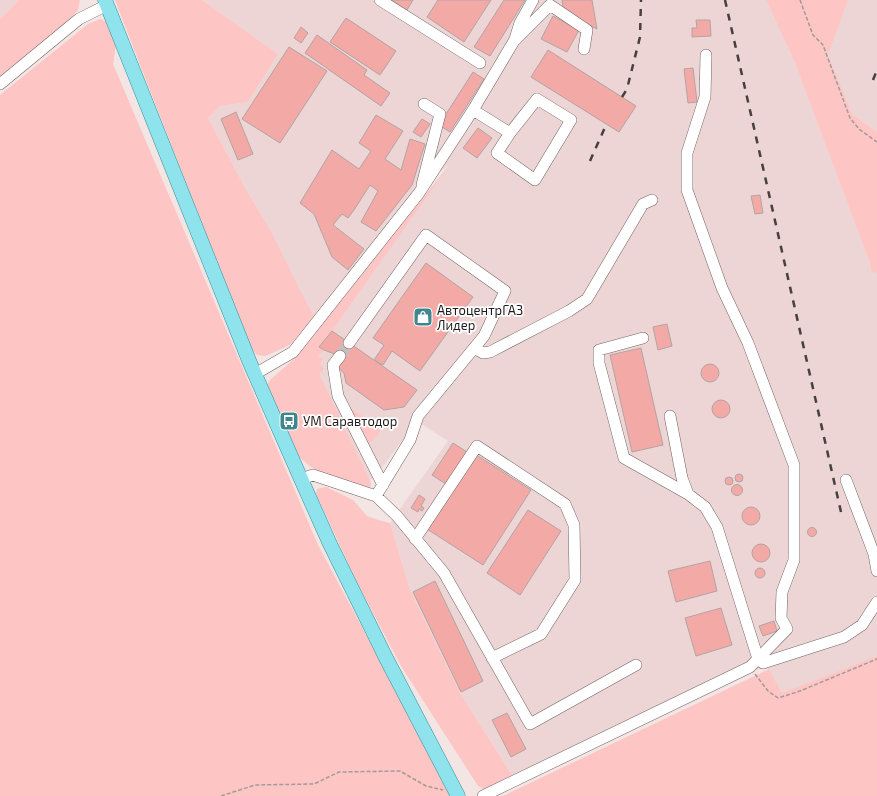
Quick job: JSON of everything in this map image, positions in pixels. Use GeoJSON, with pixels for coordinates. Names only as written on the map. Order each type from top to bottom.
{"type":"FeatureCollection","features":[{"type":"Feature","properties":{"kind":"main road"},"geometry":{"type":"LineString","coordinates":[[106,2],[255,374],[301,479],[330,544],[386,658],[457,795]]}},
{"type":"Feature","properties":{"kind":"street"},"geometry":{"type":"LineString","coordinates":[[380,0],[480,63]]}},
{"type":"Feature","properties":{"kind":"street"},"geometry":{"type":"LineString","coordinates":[[255,374],[293,352],[419,193],[474,110],[514,41],[520,23],[533,0]]}},
{"type":"Feature","properties":{"kind":"street"},"geometry":{"type":"LineString","coordinates":[[0,84],[79,19],[106,2]]}},
{"type":"Feature","properties":{"kind":"street"},"geometry":{"type":"LineString","coordinates":[[514,41],[550,5],[587,30],[584,49]]}},
{"type":"Feature","properties":{"kind":"street"},"geometry":{"type":"LineString","coordinates":[[483,796],[750,667],[787,629],[781,618],[782,592],[794,560],[794,465],[748,343],[722,288],[687,190],[687,153],[705,97],[706,55]]}},
{"type":"Feature","properties":{"kind":"street"},"geometry":{"type":"LineString","coordinates":[[537,99],[571,120],[535,180],[497,153],[510,133],[537,99]]}},
{"type":"Feature","properties":{"kind":"street"},"geometry":{"type":"LineString","coordinates":[[419,193],[440,114],[424,104]]}},
{"type":"Feature","properties":{"kind":"street"},"geometry":{"type":"LineString","coordinates":[[474,110],[510,133]]}},
{"type":"Feature","properties":{"kind":"street"},"geometry":{"type":"LineString","coordinates":[[474,348],[483,353],[490,352],[569,311],[586,299],[643,204],[652,200]]}},
{"type":"Feature","properties":{"kind":"street"},"geometry":{"type":"LineString","coordinates":[[350,343],[426,235],[505,291],[484,336],[418,416],[410,440],[376,496]]}},
{"type":"Feature","properties":{"kind":"street"},"geometry":{"type":"LineString","coordinates":[[643,338],[599,350],[599,363],[624,458],[688,494],[705,507],[717,527],[758,659],[763,664],[844,637],[862,625],[877,602]]}},
{"type":"Feature","properties":{"kind":"street"},"geometry":{"type":"LineString","coordinates":[[340,356],[333,365],[338,396],[383,485]]}},
{"type":"Feature","properties":{"kind":"street"},"geometry":{"type":"LineString","coordinates":[[670,416],[682,478],[688,494]]}},
{"type":"Feature","properties":{"kind":"street"},"geometry":{"type":"LineString","coordinates":[[415,539],[477,446],[566,504],[574,525],[575,580],[541,634],[492,658]]}},
{"type":"Feature","properties":{"kind":"street"},"geometry":{"type":"LineString","coordinates":[[301,479],[313,475],[376,496],[397,516],[444,573],[530,724],[636,665]]}},
{"type":"Feature","properties":{"kind":"street"},"geometry":{"type":"LineString","coordinates":[[846,480],[874,554],[877,571]]}},
{"type":"Feature","properties":{"kind":"path"},"geometry":{"type":"LineString","coordinates":[[800,0],[813,35],[823,45],[850,118],[859,129],[877,142]]}},
{"type":"Feature","properties":{"kind":"path"},"geometry":{"type":"LineString","coordinates":[[750,667],[768,691],[778,698],[800,691],[877,660]]}},
{"type":"Feature","properties":{"kind":"path"},"geometry":{"type":"LineString","coordinates":[[220,796],[255,785],[314,784],[339,772],[400,771],[426,786],[457,795]]}},
{"type":"Feature","properties":{"kind":"shaded area"},"geometry":{"type":"Polygon","coordinates":[[[0,0],[19,0],[0,19],[0,0]]]}},
{"type":"Feature","properties":{"kind":"shaded area"},"geometry":{"type":"Polygon","coordinates":[[[19,0],[80,0],[78,10],[59,31],[0,78],[0,19],[19,0]]]}},
{"type":"Feature","properties":{"kind":"shaded area"},"geometry":{"type":"Polygon","coordinates":[[[115,0],[202,0],[278,54],[248,102],[220,106],[208,118],[244,186],[272,233],[314,316],[291,344],[279,350],[265,356],[257,355],[250,347],[115,0]]]}},
{"type":"Feature","properties":{"kind":"shaded area"},"geometry":{"type":"Polygon","coordinates":[[[202,0],[766,0],[795,63],[870,263],[871,271],[877,273],[877,656],[782,693],[769,669],[738,670],[513,777],[460,693],[410,590],[390,523],[448,441],[417,421],[374,478],[365,483],[307,369],[319,347],[332,331],[449,165],[417,188],[314,316],[272,233],[244,186],[208,118],[220,106],[248,102],[278,54],[202,0]]]}},
{"type":"Feature","properties":{"kind":"shaded area"},"geometry":{"type":"Polygon","coordinates":[[[766,0],[848,0],[828,55],[852,114],[877,132],[877,273],[871,271],[870,263],[795,63],[766,0]]]}},
{"type":"Feature","properties":{"kind":"shaded area"},"geometry":{"type":"Polygon","coordinates":[[[848,0],[877,0],[877,132],[852,114],[828,55],[848,0]]]}},
{"type":"Feature","properties":{"kind":"shaded area"},"geometry":{"type":"Polygon","coordinates":[[[100,19],[109,23],[116,44],[113,64],[318,545],[452,796],[0,796],[0,95],[88,24],[100,19]]]}},
{"type":"Feature","properties":{"kind":"shaded area"},"geometry":{"type":"Polygon","coordinates":[[[450,164],[332,331],[319,347],[324,350],[318,356],[323,359],[319,364],[324,368],[319,374],[371,483],[371,486],[366,491],[351,490],[311,467],[297,455],[267,385],[271,379],[293,360],[310,340],[450,164]]]}},
{"type":"Feature","properties":{"kind":"shaded area"},"geometry":{"type":"Polygon","coordinates":[[[352,409],[381,429],[375,439],[366,445],[349,410],[352,409]]]}},
{"type":"Feature","properties":{"kind":"shaded area"},"geometry":{"type":"Polygon","coordinates":[[[326,487],[353,500],[367,516],[390,523],[410,590],[460,693],[513,777],[495,786],[484,789],[478,786],[401,666],[359,586],[316,494],[317,489],[326,487]]]}},
{"type":"Feature","properties":{"kind":"shaded area"},"geometry":{"type":"Polygon","coordinates":[[[877,656],[877,796],[503,796],[769,669],[782,693],[877,656]]]}},
{"type":"Feature","properties":{"kind":"building"},"geometry":{"type":"Polygon","coordinates":[[[391,0],[413,0],[407,10],[391,0]]]}},
{"type":"Feature","properties":{"kind":"building"},"geometry":{"type":"Polygon","coordinates":[[[438,0],[491,0],[464,42],[427,17],[438,0]]]}},
{"type":"Feature","properties":{"kind":"building"},"geometry":{"type":"Polygon","coordinates":[[[504,0],[525,0],[490,56],[474,47],[504,0]]]}},
{"type":"Feature","properties":{"kind":"building"},"geometry":{"type":"Polygon","coordinates":[[[562,0],[592,0],[597,29],[564,12],[562,0]]]}},
{"type":"Feature","properties":{"kind":"building"},"geometry":{"type":"Polygon","coordinates":[[[553,16],[579,30],[567,52],[541,39],[553,16]]]}},
{"type":"Feature","properties":{"kind":"building"},"geometry":{"type":"Polygon","coordinates":[[[346,18],[396,51],[380,75],[330,42],[346,18]]]}},
{"type":"Feature","properties":{"kind":"building"},"geometry":{"type":"Polygon","coordinates":[[[696,20],[710,20],[711,36],[692,37],[692,28],[697,28],[696,20]]]}},
{"type":"Feature","properties":{"kind":"building"},"geometry":{"type":"Polygon","coordinates":[[[301,27],[308,33],[301,43],[294,38],[301,27]]]}},
{"type":"Feature","properties":{"kind":"building"},"geometry":{"type":"Polygon","coordinates":[[[317,35],[367,70],[364,75],[390,93],[381,106],[305,53],[317,35]]]}},
{"type":"Feature","properties":{"kind":"building"},"geometry":{"type":"Polygon","coordinates":[[[289,47],[327,71],[280,143],[242,119],[289,47]]]}},
{"type":"Feature","properties":{"kind":"building"},"geometry":{"type":"Polygon","coordinates":[[[548,50],[636,106],[619,132],[531,77],[548,50]]]}},
{"type":"Feature","properties":{"kind":"building"},"geometry":{"type":"Polygon","coordinates":[[[693,68],[697,102],[688,103],[684,69],[693,68]]]}},
{"type":"Feature","properties":{"kind":"building"},"geometry":{"type":"Polygon","coordinates":[[[473,72],[484,79],[450,132],[439,125],[473,72]]]}},
{"type":"Feature","properties":{"kind":"building"},"geometry":{"type":"Polygon","coordinates":[[[236,112],[253,154],[238,160],[221,119],[236,112]]]}},
{"type":"Feature","properties":{"kind":"building"},"geometry":{"type":"Polygon","coordinates":[[[376,115],[403,131],[385,159],[401,170],[410,139],[425,144],[412,185],[376,231],[361,222],[378,191],[370,185],[348,218],[342,214],[333,225],[364,249],[348,270],[332,257],[314,214],[300,203],[332,150],[359,169],[371,151],[359,143],[376,115]]]}},
{"type":"Feature","properties":{"kind":"building"},"geometry":{"type":"Polygon","coordinates":[[[422,119],[430,124],[421,137],[413,132],[422,119]]]}},
{"type":"Feature","properties":{"kind":"building"},"geometry":{"type":"Polygon","coordinates":[[[478,128],[492,138],[477,158],[463,148],[478,128]]]}},
{"type":"Feature","properties":{"kind":"building"},"geometry":{"type":"Polygon","coordinates":[[[760,195],[763,213],[755,214],[751,196],[760,195]]]}},
{"type":"Feature","properties":{"kind":"building","name":"АвтоцентрГАЗ Лидер"},"geometry":{"type":"Polygon","coordinates":[[[426,263],[473,297],[420,371],[392,351],[383,365],[374,360],[384,345],[373,338],[426,263]]]}},
{"type":"Feature","properties":{"kind":"building"},"geometry":{"type":"Polygon","coordinates":[[[667,324],[672,346],[658,350],[653,327],[667,324]]]}},
{"type":"Feature","properties":{"kind":"building"},"geometry":{"type":"Polygon","coordinates":[[[332,331],[417,390],[404,407],[384,410],[346,383],[344,373],[338,368],[340,356],[319,347],[332,331]]]}},
{"type":"Feature","properties":{"kind":"building"},"geometry":{"type":"Polygon","coordinates":[[[641,348],[663,445],[632,452],[610,355],[641,348]]]}},
{"type":"Feature","properties":{"kind":"building"},"geometry":{"type":"Polygon","coordinates":[[[710,364],[714,365],[718,369],[718,377],[714,381],[710,382],[706,381],[702,377],[701,373],[702,369],[706,365],[710,364]]]}},
{"type":"Feature","properties":{"kind":"building"},"geometry":{"type":"Polygon","coordinates":[[[721,400],[725,401],[729,405],[729,413],[725,417],[721,418],[717,417],[713,413],[712,409],[713,405],[717,401],[721,400]]]}},
{"type":"Feature","properties":{"kind":"building"},"geometry":{"type":"Polygon","coordinates":[[[453,443],[467,452],[446,484],[432,475],[453,443]]]}},
{"type":"Feature","properties":{"kind":"building"},"geometry":{"type":"Polygon","coordinates":[[[475,454],[531,490],[483,565],[427,529],[475,454]]]}},
{"type":"Feature","properties":{"kind":"building"},"geometry":{"type":"Polygon","coordinates":[[[737,474],[741,474],[743,478],[741,482],[737,482],[735,480],[735,476],[737,474]]]}},
{"type":"Feature","properties":{"kind":"building"},"geometry":{"type":"Polygon","coordinates":[[[727,477],[731,477],[733,481],[731,485],[727,485],[725,483],[725,479],[727,477]]]}},
{"type":"Feature","properties":{"kind":"building"},"geometry":{"type":"Polygon","coordinates":[[[735,485],[739,485],[741,486],[741,494],[735,495],[732,492],[732,488],[735,485]]]}},
{"type":"Feature","properties":{"kind":"building"},"geometry":{"type":"Polygon","coordinates":[[[419,495],[425,499],[421,506],[424,508],[422,511],[419,509],[418,512],[411,508],[419,495]]]}},
{"type":"Feature","properties":{"kind":"building"},"geometry":{"type":"Polygon","coordinates":[[[751,507],[755,508],[759,512],[759,520],[755,524],[751,525],[747,524],[743,520],[742,516],[743,512],[747,508],[751,507]]]}},
{"type":"Feature","properties":{"kind":"building"},"geometry":{"type":"Polygon","coordinates":[[[528,510],[561,531],[520,595],[487,573],[528,510]]]}},
{"type":"Feature","properties":{"kind":"building"},"geometry":{"type":"Polygon","coordinates":[[[810,528],[814,528],[816,532],[814,536],[810,536],[808,534],[808,530],[810,528]]]}},
{"type":"Feature","properties":{"kind":"building"},"geometry":{"type":"Polygon","coordinates":[[[761,544],[765,545],[769,549],[769,557],[765,561],[761,562],[757,561],[753,557],[752,553],[753,549],[757,545],[761,544]]]}},
{"type":"Feature","properties":{"kind":"building"},"geometry":{"type":"Polygon","coordinates":[[[710,561],[717,591],[676,602],[668,571],[710,561]]]}},
{"type":"Feature","properties":{"kind":"building"},"geometry":{"type":"Polygon","coordinates":[[[758,568],[762,568],[765,573],[762,578],[758,578],[755,575],[755,571],[758,568]]]}},
{"type":"Feature","properties":{"kind":"building"},"geometry":{"type":"Polygon","coordinates":[[[435,581],[483,681],[461,692],[413,592],[435,581]]]}},
{"type":"Feature","properties":{"kind":"building"},"geometry":{"type":"Polygon","coordinates":[[[721,608],[732,645],[696,656],[685,618],[721,608]]]}},
{"type":"Feature","properties":{"kind":"building"},"geometry":{"type":"Polygon","coordinates":[[[774,621],[777,631],[763,636],[759,626],[774,621]]]}},
{"type":"Feature","properties":{"kind":"building"},"geometry":{"type":"Polygon","coordinates":[[[507,713],[526,749],[511,757],[492,720],[507,713]]]}},
{"type":"Feature","properties":{"kind":"tunnel"},"geometry":{"type":"LineString","coordinates":[[340,356],[349,343]]}},
{"type":"Feature","properties":{"kind":"railway"},"geometry":{"type":"LineString","coordinates":[[622,97],[627,89],[640,37],[641,0]]}},
{"type":"Feature","properties":{"kind":"railway"},"geometry":{"type":"LineString","coordinates":[[725,0],[841,512]]}},
{"type":"Feature","properties":{"kind":"railway"},"geometry":{"type":"LineString","coordinates":[[873,80],[877,70]]}},
{"type":"Feature","properties":{"kind":"railway"},"geometry":{"type":"LineString","coordinates":[[590,161],[606,125]]}},
{"type":"Feature","properties":{"kind":"place","name":"АвтоцентрГАЗ Лидер"},"geometry":{"type":"Point","coordinates":[423,317]}},
{"type":"Feature","properties":{"kind":"place","name":"УМ Саравтодор"},"geometry":{"type":"Point","coordinates":[289,421]}}]}
